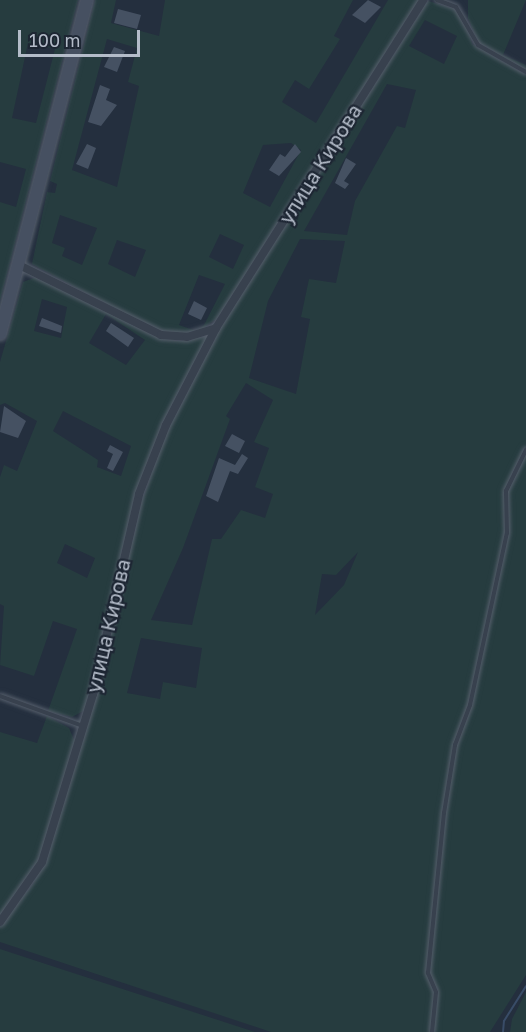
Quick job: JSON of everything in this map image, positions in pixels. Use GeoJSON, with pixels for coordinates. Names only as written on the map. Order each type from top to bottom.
{"type":"FeatureCollection","features":[{"type":"Feature","properties":{"kind":"main road"},"geometry":{"type":"LineString","coordinates":[[0,334],[87,0]]}},
{"type":"Feature","properties":{"kind":"street","name":"улица Кирова"},"geometry":{"type":"LineString","coordinates":[[0,921],[42,862],[83,726],[139,494],[166,425],[216,328],[423,0]]}},
{"type":"Feature","properties":{"kind":"street"},"geometry":{"type":"LineString","coordinates":[[19,265],[161,335],[187,337],[216,328]]}},
{"type":"Feature","properties":{"kind":"lane"},"geometry":{"type":"LineString","coordinates":[[437,0],[456,7],[478,45],[526,72]]}},
{"type":"Feature","properties":{"kind":"lane"},"geometry":{"type":"LineString","coordinates":[[432,1032],[436,992],[428,972],[444,813],[455,745],[470,705],[507,533],[506,491],[526,450]]}},
{"type":"Feature","properties":{"kind":"lane"},"geometry":{"type":"LineString","coordinates":[[0,696],[83,726]]}},
{"type":"Feature","properties":{"kind":"green space"},"geometry":{"type":"Polygon","coordinates":[[[0,0],[78,0],[0,301],[0,202],[16,207],[26,169],[0,162],[0,0]],[[28,43],[12,118],[36,123],[55,49],[28,43]]]}},
{"type":"Feature","properties":{"kind":"green space"},"geometry":{"type":"Polygon","coordinates":[[[95,0],[116,0],[111,23],[159,36],[165,0],[353,0],[334,36],[340,39],[309,89],[295,80],[282,102],[316,123],[388,0],[421,0],[222,315],[193,335],[161,333],[32,264],[47,192],[55,193],[57,184],[50,181],[95,0]],[[107,39],[72,170],[117,187],[139,86],[128,82],[137,48],[107,39]],[[291,143],[263,145],[243,193],[270,207],[301,150],[291,143]],[[60,215],[52,243],[65,248],[62,256],[82,265],[97,228],[60,215]],[[220,234],[209,257],[233,269],[244,245],[220,234]],[[117,240],[108,264],[135,277],[146,250],[117,240]],[[199,275],[179,325],[196,331],[204,325],[225,284],[199,275]]]}},
{"type":"Feature","properties":{"kind":"green space"},"geometry":{"type":"Polygon","coordinates":[[[468,0],[526,0],[503,55],[526,65],[526,70],[478,42],[468,18],[468,0]]]}},
{"type":"Feature","properties":{"kind":"green space"},"geometry":{"type":"Polygon","coordinates":[[[428,1],[454,9],[465,22],[472,44],[526,75],[526,975],[490,1032],[271,1032],[0,942],[0,924],[33,884],[50,848],[133,527],[168,427],[214,337],[428,1]],[[425,20],[409,46],[444,64],[457,36],[425,20]],[[387,84],[304,231],[347,235],[355,201],[397,126],[405,128],[416,90],[387,84]],[[300,239],[268,301],[249,378],[296,394],[310,319],[301,317],[309,279],[336,283],[345,241],[300,239]],[[246,383],[226,416],[230,419],[183,548],[151,620],[192,625],[212,539],[221,539],[241,510],[265,518],[273,494],[255,487],[269,448],[254,442],[273,400],[246,383]],[[358,552],[336,575],[322,574],[315,615],[344,585],[358,552]],[[141,638],[127,693],[160,699],[163,682],[196,688],[202,648],[141,638]]]}},
{"type":"Feature","properties":{"kind":"green space"},"geometry":{"type":"Polygon","coordinates":[[[39,276],[161,338],[176,341],[210,336],[137,491],[85,710],[72,717],[48,711],[77,629],[53,621],[34,676],[0,665],[4,606],[0,604],[0,477],[4,465],[17,471],[37,421],[5,403],[0,405],[0,362],[23,282],[39,276]],[[42,299],[34,331],[61,338],[67,307],[42,299]],[[106,314],[89,343],[126,365],[145,340],[106,314]],[[63,411],[53,431],[98,460],[97,467],[121,476],[131,446],[63,411]],[[65,544],[57,563],[87,578],[95,558],[65,544]]]}},
{"type":"Feature","properties":{"kind":"green space"},"geometry":{"type":"Polygon","coordinates":[[[47,716],[69,728],[75,742],[47,844],[34,873],[0,918],[0,732],[37,743],[47,716]]]}},
{"type":"Feature","properties":{"kind":"green space"},"geometry":{"type":"Polygon","coordinates":[[[0,949],[61,969],[255,1032],[0,1032],[0,949]]]}},
{"type":"Feature","properties":{"kind":"green space"},"geometry":{"type":"Polygon","coordinates":[[[526,992],[526,1032],[510,1032],[512,1019],[526,992]]]}},
{"type":"Feature","properties":{"kind":"building"},"geometry":{"type":"Polygon","coordinates":[[[368,0],[381,7],[365,23],[352,15],[368,0]]]}},
{"type":"Feature","properties":{"kind":"building"},"geometry":{"type":"Polygon","coordinates":[[[118,9],[141,15],[137,29],[114,23],[118,9]]]}},
{"type":"Feature","properties":{"kind":"building"},"geometry":{"type":"Polygon","coordinates":[[[114,47],[125,51],[117,72],[104,67],[114,47]]]}},
{"type":"Feature","properties":{"kind":"building"},"geometry":{"type":"Polygon","coordinates":[[[100,85],[110,89],[106,100],[117,105],[101,126],[88,122],[100,85]]]}},
{"type":"Feature","properties":{"kind":"building"},"geometry":{"type":"Polygon","coordinates":[[[87,144],[96,148],[88,169],[76,164],[87,144]]]}},
{"type":"Feature","properties":{"kind":"building"},"geometry":{"type":"Polygon","coordinates":[[[295,144],[301,152],[279,176],[269,170],[280,154],[285,157],[295,144]]]}},
{"type":"Feature","properties":{"kind":"building"},"geometry":{"type":"Polygon","coordinates":[[[346,158],[356,164],[344,181],[349,184],[345,189],[335,183],[346,158]]]}},
{"type":"Feature","properties":{"kind":"building"},"geometry":{"type":"Polygon","coordinates":[[[194,301],[207,308],[201,320],[188,314],[194,301]]]}},
{"type":"Feature","properties":{"kind":"building"},"geometry":{"type":"Polygon","coordinates":[[[42,318],[62,326],[61,333],[39,326],[42,318]]]}},
{"type":"Feature","properties":{"kind":"building"},"geometry":{"type":"Polygon","coordinates":[[[111,323],[134,338],[128,347],[106,331],[111,323]]]}},
{"type":"Feature","properties":{"kind":"building"},"geometry":{"type":"Polygon","coordinates":[[[4,406],[26,421],[18,438],[0,432],[4,406]]]}},
{"type":"Feature","properties":{"kind":"building"},"geometry":{"type":"Polygon","coordinates":[[[232,434],[245,441],[239,453],[225,446],[232,434]]]}},
{"type":"Feature","properties":{"kind":"building"},"geometry":{"type":"Polygon","coordinates":[[[110,445],[123,452],[113,471],[107,468],[113,454],[107,451],[110,445]]]}},
{"type":"Feature","properties":{"kind":"building"},"geometry":{"type":"Polygon","coordinates":[[[242,454],[248,458],[238,474],[230,471],[218,502],[206,496],[219,458],[235,465],[242,454]]]}},
{"type":"Feature","properties":{"kind":"waterway"},"geometry":{"type":"LineString","coordinates":[[503,1032],[504,1021],[526,986]]}}]}
